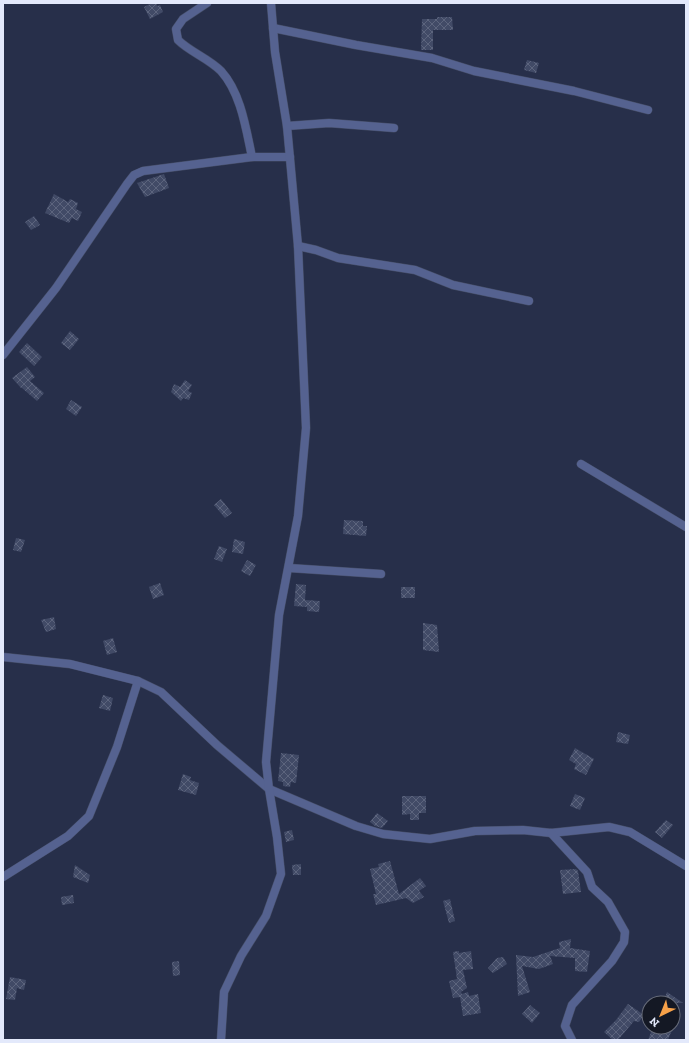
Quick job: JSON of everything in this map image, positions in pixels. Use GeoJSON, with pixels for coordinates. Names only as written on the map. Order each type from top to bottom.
{"type":"FeatureCollection","features":[{"type":"Feature","properties":{"kind":"street"},"geometry":{"type":"LineString","coordinates":[[207,3],[183,19],[176,29],[178,40],[220,70],[230,83],[244,120],[252,157]]}},
{"type":"Feature","properties":{"kind":"street"},"geometry":{"type":"LineString","coordinates":[[221,1040],[224,992],[241,956],[266,916],[281,874],[278,837],[269,789],[266,762],[279,615],[298,516],[306,428],[298,246],[287,126],[275,52],[271,3]]}},
{"type":"Feature","properties":{"kind":"street"},"geometry":{"type":"LineString","coordinates":[[273,28],[356,46],[432,58],[474,71],[574,91],[648,110]]}},
{"type":"Feature","properties":{"kind":"street"},"geometry":{"type":"LineString","coordinates":[[287,126],[329,123],[394,128]]}},
{"type":"Feature","properties":{"kind":"street"},"geometry":{"type":"LineString","coordinates":[[3,355],[56,288],[117,198],[134,176],[143,171],[252,157],[290,157]]}},
{"type":"Feature","properties":{"kind":"street"},"geometry":{"type":"LineString","coordinates":[[298,246],[316,250],[338,258],[415,270],[453,285],[529,301]]}},
{"type":"Feature","properties":{"kind":"street"},"geometry":{"type":"LineString","coordinates":[[581,464],[686,527]]}},
{"type":"Feature","properties":{"kind":"street"},"geometry":{"type":"LineString","coordinates":[[289,568],[382,574]]}},
{"type":"Feature","properties":{"kind":"street"},"geometry":{"type":"LineString","coordinates":[[3,656],[70,664],[138,681],[161,692],[217,745],[269,789],[356,826],[383,834],[430,839],[475,831],[523,830],[551,833],[609,827],[630,832],[686,866]]}},
{"type":"Feature","properties":{"kind":"street"},"geometry":{"type":"LineString","coordinates":[[3,877],[68,836],[89,816],[117,747],[138,681]]}},
{"type":"Feature","properties":{"kind":"street"},"geometry":{"type":"LineString","coordinates":[[551,833],[587,872],[592,887],[608,902],[625,932],[624,942],[612,961],[572,1005],[565,1026],[572,1040]]}},
{"type":"Feature","properties":{"kind":"building"},"geometry":{"type":"Polygon","coordinates":[[[152,3],[156,3],[157,6],[160,5],[163,12],[150,19],[144,7],[152,3]]]}},
{"type":"Feature","properties":{"kind":"building"},"geometry":{"type":"Polygon","coordinates":[[[437,17],[452,17],[453,30],[433,30],[433,50],[421,50],[422,19],[437,19],[437,17]]]}},
{"type":"Feature","properties":{"kind":"building"},"geometry":{"type":"Polygon","coordinates":[[[527,60],[539,63],[536,73],[524,70],[527,60]]]}},
{"type":"Feature","properties":{"kind":"building"},"geometry":{"type":"Polygon","coordinates":[[[164,174],[169,188],[145,197],[137,183],[164,174]]]}},
{"type":"Feature","properties":{"kind":"building"},"geometry":{"type":"Polygon","coordinates":[[[54,194],[68,202],[70,199],[78,203],[76,209],[82,212],[78,221],[72,218],[69,223],[45,213],[54,194]]]}},
{"type":"Feature","properties":{"kind":"building"},"geometry":{"type":"Polygon","coordinates":[[[34,216],[40,225],[31,230],[25,222],[34,216]]]}},
{"type":"Feature","properties":{"kind":"building"},"geometry":{"type":"Polygon","coordinates":[[[70,331],[79,339],[70,350],[61,343],[70,331]]]}},
{"type":"Feature","properties":{"kind":"building"},"geometry":{"type":"Polygon","coordinates":[[[27,343],[42,357],[34,366],[19,352],[27,343]]]}},
{"type":"Feature","properties":{"kind":"building"},"geometry":{"type":"Polygon","coordinates":[[[27,367],[35,377],[30,381],[44,393],[37,401],[21,388],[12,378],[27,367]]]}},
{"type":"Feature","properties":{"kind":"building"},"geometry":{"type":"Polygon","coordinates":[[[185,380],[192,385],[188,391],[192,393],[189,400],[183,398],[181,401],[171,392],[174,384],[180,387],[185,380]]]}},
{"type":"Feature","properties":{"kind":"building"},"geometry":{"type":"Polygon","coordinates":[[[71,400],[82,407],[76,416],[66,409],[71,400]]]}},
{"type":"Feature","properties":{"kind":"building"},"geometry":{"type":"Polygon","coordinates":[[[221,499],[232,513],[225,518],[214,505],[221,499]]]}},
{"type":"Feature","properties":{"kind":"building"},"geometry":{"type":"Polygon","coordinates":[[[344,520],[363,521],[363,526],[367,526],[366,536],[343,534],[344,520]]]}},
{"type":"Feature","properties":{"kind":"building"},"geometry":{"type":"Polygon","coordinates":[[[16,538],[25,540],[21,552],[13,550],[16,538]]]}},
{"type":"Feature","properties":{"kind":"building"},"geometry":{"type":"Polygon","coordinates":[[[234,539],[245,542],[243,554],[232,552],[234,539]]]}},
{"type":"Feature","properties":{"kind":"building"},"geometry":{"type":"Polygon","coordinates":[[[219,546],[227,549],[222,562],[214,559],[219,546]]]}},
{"type":"Feature","properties":{"kind":"building"},"geometry":{"type":"Polygon","coordinates":[[[247,560],[256,565],[250,576],[241,571],[247,560]]]}},
{"type":"Feature","properties":{"kind":"building"},"geometry":{"type":"Polygon","coordinates":[[[160,583],[164,595],[153,599],[149,587],[160,583]]]}},
{"type":"Feature","properties":{"kind":"building"},"geometry":{"type":"Polygon","coordinates":[[[296,584],[306,585],[305,600],[320,601],[319,612],[307,611],[307,607],[294,606],[296,584]]]}},
{"type":"Feature","properties":{"kind":"building"},"geometry":{"type":"Polygon","coordinates":[[[401,587],[415,587],[415,598],[401,598],[401,587]]]}},
{"type":"Feature","properties":{"kind":"building"},"geometry":{"type":"Polygon","coordinates":[[[54,617],[56,629],[46,632],[41,620],[54,617]]]}},
{"type":"Feature","properties":{"kind":"building"},"geometry":{"type":"Polygon","coordinates":[[[423,623],[437,625],[439,652],[423,650],[423,623]]]}},
{"type":"Feature","properties":{"kind":"building"},"geometry":{"type":"Polygon","coordinates":[[[113,638],[117,652],[107,655],[103,641],[113,638]]]}},
{"type":"Feature","properties":{"kind":"building"},"geometry":{"type":"Polygon","coordinates":[[[103,695],[113,698],[110,711],[99,708],[103,695]]]}},
{"type":"Feature","properties":{"kind":"building"},"geometry":{"type":"Polygon","coordinates":[[[618,732],[630,735],[628,744],[616,742],[618,732]]]}},
{"type":"Feature","properties":{"kind":"building"},"geometry":{"type":"Polygon","coordinates":[[[575,748],[594,759],[586,775],[574,769],[576,764],[569,760],[575,748]]]}},
{"type":"Feature","properties":{"kind":"building"},"geometry":{"type":"Polygon","coordinates":[[[281,753],[299,755],[296,783],[291,782],[290,787],[283,786],[283,782],[278,781],[281,753]]]}},
{"type":"Feature","properties":{"kind":"building"},"geometry":{"type":"Polygon","coordinates":[[[183,774],[191,777],[190,780],[199,783],[196,795],[178,790],[183,774]]]}},
{"type":"Feature","properties":{"kind":"building"},"geometry":{"type":"Polygon","coordinates":[[[575,794],[585,798],[580,810],[570,806],[575,794]]]}},
{"type":"Feature","properties":{"kind":"building"},"geometry":{"type":"Polygon","coordinates":[[[402,796],[426,796],[426,813],[419,813],[419,820],[410,820],[410,814],[402,815],[402,796]]]}},
{"type":"Feature","properties":{"kind":"building"},"geometry":{"type":"Polygon","coordinates":[[[377,813],[388,821],[382,828],[375,826],[370,822],[377,813]]]}},
{"type":"Feature","properties":{"kind":"building"},"geometry":{"type":"Polygon","coordinates":[[[666,820],[673,825],[662,838],[655,832],[666,820]]]}},
{"type":"Feature","properties":{"kind":"building"},"geometry":{"type":"Polygon","coordinates":[[[292,830],[294,840],[286,842],[284,832],[292,830]]]}},
{"type":"Feature","properties":{"kind":"building"},"geometry":{"type":"Polygon","coordinates":[[[390,861],[399,894],[420,878],[426,886],[419,891],[424,897],[413,903],[406,898],[376,905],[373,894],[376,894],[370,869],[379,867],[378,864],[390,861]]]}},
{"type":"Feature","properties":{"kind":"building"},"geometry":{"type":"Polygon","coordinates":[[[301,864],[301,875],[293,875],[292,865],[301,864]]]}},
{"type":"Feature","properties":{"kind":"building"},"geometry":{"type":"Polygon","coordinates":[[[75,865],[90,875],[88,883],[73,877],[75,865]]]}},
{"type":"Feature","properties":{"kind":"building"},"geometry":{"type":"Polygon","coordinates":[[[576,869],[578,871],[581,892],[563,894],[560,870],[576,869]]]}},
{"type":"Feature","properties":{"kind":"building"},"geometry":{"type":"Polygon","coordinates":[[[73,895],[74,903],[62,905],[61,897],[73,895]]]}},
{"type":"Feature","properties":{"kind":"building"},"geometry":{"type":"Polygon","coordinates":[[[450,899],[455,921],[449,923],[443,901],[450,899]]]}},
{"type":"Feature","properties":{"kind":"building"},"geometry":{"type":"Polygon","coordinates":[[[571,939],[570,948],[590,951],[587,972],[575,971],[575,958],[550,956],[553,964],[539,969],[522,966],[530,992],[518,996],[516,955],[533,957],[560,948],[559,942],[571,939]]]}},
{"type":"Feature","properties":{"kind":"building"},"geometry":{"type":"Polygon","coordinates":[[[459,951],[459,953],[471,951],[473,969],[463,970],[467,988],[461,992],[462,994],[468,992],[469,996],[478,994],[481,1013],[463,1016],[460,997],[453,998],[449,981],[457,979],[453,952],[459,951]]]}},
{"type":"Feature","properties":{"kind":"building"},"geometry":{"type":"Polygon","coordinates":[[[503,957],[507,964],[493,973],[488,968],[497,958],[503,957]]]}},
{"type":"Feature","properties":{"kind":"building"},"geometry":{"type":"Polygon","coordinates":[[[179,961],[180,975],[173,976],[172,962],[179,961]]]}},
{"type":"Feature","properties":{"kind":"building"},"geometry":{"type":"Polygon","coordinates":[[[10,977],[26,980],[24,990],[17,988],[15,1000],[6,999],[10,977]]]}},
{"type":"Feature","properties":{"kind":"building"},"geometry":{"type":"Polygon","coordinates":[[[628,1004],[641,1013],[641,1019],[639,1022],[634,1021],[618,1040],[613,1040],[604,1032],[616,1020],[628,1004]]]}},
{"type":"Feature","properties":{"kind":"building"},"geometry":{"type":"Polygon","coordinates":[[[530,1005],[540,1013],[532,1023],[522,1014],[530,1005]]]}},
{"type":"Feature","properties":{"kind":"building"},"geometry":{"type":"Polygon","coordinates":[[[650,1035],[670,1035],[668,1040],[648,1040],[650,1035]]]}}]}
